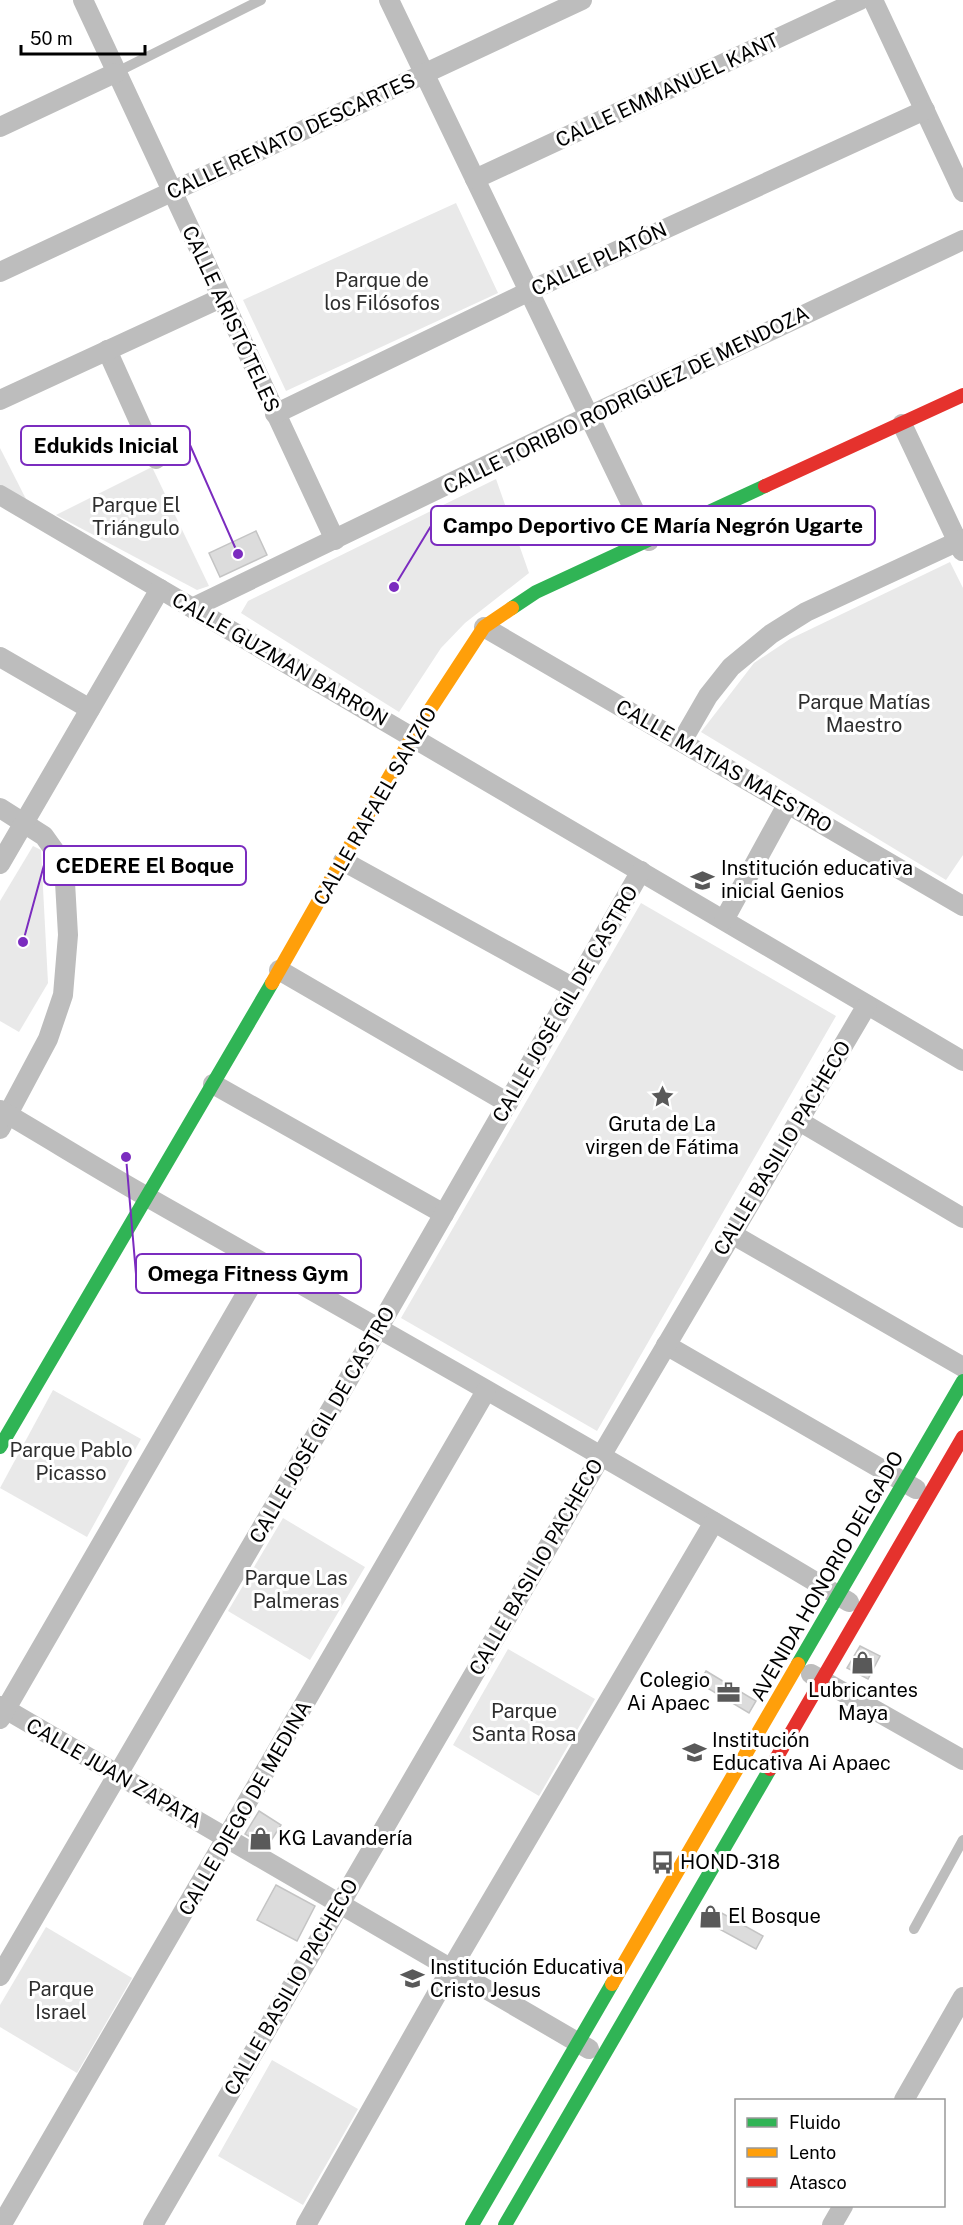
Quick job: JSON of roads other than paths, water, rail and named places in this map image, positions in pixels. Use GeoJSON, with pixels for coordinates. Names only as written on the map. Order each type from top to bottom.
{"type":"FeatureCollection","features":[{"type":"Feature","properties":{"kind":"street","name":"CALLE ARISTÓTELES"},"geometry":{"type":"LineString","coordinates":[[83,0],[115,73],[335,540]]}},
{"type":"Feature","properties":{"kind":"street"},"geometry":{"type":"LineString","coordinates":[[389,0],[429,71],[480,177],[648,542]]}},
{"type":"Feature","properties":{"kind":"street"},"geometry":{"type":"LineString","coordinates":[[401,0],[429,71]]}},
{"type":"Feature","properties":{"kind":"street","name":"CALLE RENATO DESCARTES"},"geometry":{"type":"LineString","coordinates":[[0,272],[582,0]]}},
{"type":"Feature","properties":{"kind":"street","name":"CALLE EMMANUEL KANT"},"geometry":{"type":"LineString","coordinates":[[480,177],[860,0]]}},
{"type":"Feature","properties":{"kind":"street"},"geometry":{"type":"LineString","coordinates":[[873,0],[963,192]]}},
{"type":"Feature","properties":{"kind":"street"},"geometry":{"type":"LineString","coordinates":[[0,127],[115,73]]}},
{"type":"Feature","properties":{"kind":"street","name":"CALLE PLATÓN"},"geometry":{"type":"LineString","coordinates":[[276,414],[533,289],[925,110]]}},
{"type":"Feature","properties":{"kind":"street","name":"CALLE TORIBIO RODRIGUEZ DE MENDOZA"},"geometry":{"type":"LineString","coordinates":[[192,608],[589,416],[963,240]]}},
{"type":"Feature","properties":{"kind":"street"},"geometry":{"type":"LineString","coordinates":[[0,400],[221,298]]}},
{"type":"Feature","properties":{"kind":"street"},"geometry":{"type":"LineString","coordinates":[[107,350],[156,459]]}},
{"type":"Feature","properties":{"kind":"street","name":"CALLE RAFAEL SANZIO"},"geometry":{"type":"LineString","coordinates":[[0,1447],[343,861],[412,737],[484,627],[536,592],[963,395]]}},
{"type":"Feature","properties":{"kind":"street"},"geometry":{"type":"LineString","coordinates":[[682,741],[708,696],[731,667],[771,634],[806,612],[961,544],[902,424]]}},
{"type":"Feature","properties":{"kind":"street","name":"CALLE GUZMAN BARRON"},"geometry":{"type":"LineString","coordinates":[[0,495],[963,1061]]}},
{"type":"Feature","properties":{"kind":"street"},"geometry":{"type":"LineString","coordinates":[[0,864],[160,589]]}},
{"type":"Feature","properties":{"kind":"street","name":"CALLE MATIAS MAESTRO"},"geometry":{"type":"LineString","coordinates":[[484,627],[788,804],[960,898]]}},
{"type":"Feature","properties":{"kind":"street"},"geometry":{"type":"LineString","coordinates":[[0,657],[90,709]]}},
{"type":"Feature","properties":{"kind":"street"},"geometry":{"type":"LineString","coordinates":[[724,920],[788,804]]}},
{"type":"Feature","properties":{"kind":"street"},"geometry":{"type":"LineString","coordinates":[[0,808],[44,836],[59,857],[65,882],[68,936],[63,994],[48,1039],[3,1118],[379,1327],[862,1610]]}},
{"type":"Feature","properties":{"kind":"street"},"geometry":{"type":"LineString","coordinates":[[343,861],[574,988]]}},
{"type":"Feature","properties":{"kind":"street","name":"CALLE JOSÉ GIL DE CASTRO"},"geometry":{"type":"LineString","coordinates":[[0,1976],[379,1327],[641,871]]}},
{"type":"Feature","properties":{"kind":"street"},"geometry":{"type":"LineString","coordinates":[[279,970],[508,1103]]}},
{"type":"Feature","properties":{"kind":"street","name":"CALLE BASILIO PACHECO"},"geometry":{"type":"LineString","coordinates":[[153,2225],[867,1005]]}},
{"type":"Feature","properties":{"kind":"street"},"geometry":{"type":"LineString","coordinates":[[213,1084],[444,1214]]}},
{"type":"Feature","properties":{"kind":"street"},"geometry":{"type":"LineString","coordinates":[[799,1122],[963,1218]]}},
{"type":"Feature","properties":{"kind":"street"},"geometry":{"type":"LineString","coordinates":[[732,1234],[963,1367]]}},
{"type":"Feature","properties":{"kind":"street"},"geometry":{"type":"LineString","coordinates":[[2,1712],[264,1263]]}},
{"type":"Feature","properties":{"kind":"street"},"geometry":{"type":"LineString","coordinates":[[666,1345],[928,1496]]}},
{"type":"Feature","properties":{"kind":"street","name":"AVENIDA HONORIO DELGADO"},"geometry":{"type":"LineString","coordinates":[[472,2225],[798,1666],[903,1481],[963,1382]]}},
{"type":"Feature","properties":{"kind":"street","name":"CALLE DIEGO DE MEDINA"},"geometry":{"type":"LineString","coordinates":[[2,2224],[486,1391]]}},
{"type":"Feature","properties":{"kind":"street"},"geometry":{"type":"LineString","coordinates":[[505,2225],[963,1437]]}},
{"type":"Feature","properties":{"kind":"street"},"geometry":{"type":"LineString","coordinates":[[306,2225],[451,1970],[714,1522]]}},
{"type":"Feature","properties":{"kind":"street"},"geometry":{"type":"LineString","coordinates":[[798,1666],[963,1760]]}},
{"type":"Feature","properties":{"kind":"street","name":"CALLE JUAN ZAPATA"},"geometry":{"type":"LineString","coordinates":[[2,1712],[118,1775],[601,2057]]}},
{"type":"Feature","properties":{"kind":"street"},"geometry":{"type":"LineString","coordinates":[[905,2099],[963,1997]]}},
{"type":"Feature","properties":{"kind":"street"},"geometry":{"type":"LineString","coordinates":[[832,2225],[842,2207]]}},
{"type":"Feature","properties":{"kind":"lane"},"geometry":{"type":"LineString","coordinates":[[115,73],[261,0]]}},
{"type":"Feature","properties":{"kind":"lane"},"geometry":{"type":"LineString","coordinates":[[914,1929],[963,1840]]}},
{"type":"Feature","properties":{"kind":"place","name":"Edukids Inicial"},"geometry":{"type":"Point","coordinates":[238,554]}},
{"type":"Feature","properties":{"kind":"place","name":"Campo Deportivo CE María Negrón Ugarte"},"geometry":{"type":"Point","coordinates":[394,587]}},
{"type":"Feature","properties":{"kind":"place","name":"Institución educativa inicial Genios"},"geometry":{"type":"Point","coordinates":[703,880]}},
{"type":"Feature","properties":{"kind":"place","name":"CEDERE El Boque"},"geometry":{"type":"Point","coordinates":[23,942]}},
{"type":"Feature","properties":{"kind":"place","name":"Gruta de La virgen de Fátima"},"geometry":{"type":"Point","coordinates":[662,1097]}},
{"type":"Feature","properties":{"kind":"place","name":"Omega Fitness Gym"},"geometry":{"type":"Point","coordinates":[126,1157]}},
{"type":"Feature","properties":{"kind":"place","name":"Lubricantes Maya"},"geometry":{"type":"Point","coordinates":[863,1662]}},
{"type":"Feature","properties":{"kind":"place","name":"Colegio Ai Apaec"},"geometry":{"type":"Point","coordinates":[728,1692]}},
{"type":"Feature","properties":{"kind":"place","name":"Institución Educativa Ai Apaec"},"geometry":{"type":"Point","coordinates":[694,1752]}},
{"type":"Feature","properties":{"kind":"place","name":"KG Lavandería"},"geometry":{"type":"Point","coordinates":[260,1838]}},
{"type":"Feature","properties":{"kind":"place","name":"HOND-318"},"geometry":{"type":"Point","coordinates":[662,1862]}},
{"type":"Feature","properties":{"kind":"place","name":"El Bosque"},"geometry":{"type":"Point","coordinates":[710,1916]}},
{"type":"Feature","properties":{"kind":"place","name":"Institución Educativa Cristo Jesus"},"geometry":{"type":"Point","coordinates":[412,1979]}},
{"type":"Feature","properties":{"kind":"park label","name":"Parque de los Filósofos"},"geometry":{"type":"Point","coordinates":[382,292]}},
{"type":"Feature","properties":{"kind":"park label","name":"Parque El Triángulo"},"geometry":{"type":"Point","coordinates":[136,516]}},
{"type":"Feature","properties":{"kind":"park label","name":"Parque Matías Maestro"},"geometry":{"type":"Point","coordinates":[864,714]}},
{"type":"Feature","properties":{"kind":"park label","name":"Parque Pablo Picasso"},"geometry":{"type":"Point","coordinates":[71,1462]}},
{"type":"Feature","properties":{"kind":"park label","name":"Parque Las Palmeras"},"geometry":{"type":"Point","coordinates":[296,1590]}},
{"type":"Feature","properties":{"kind":"park label","name":"Parque Santa Rosa"},"geometry":{"type":"Point","coordinates":[524,1722]}},
{"type":"Feature","properties":{"kind":"park label","name":"Parque Israel"},"geometry":{"type":"Point","coordinates":[61,2000]}}]}
